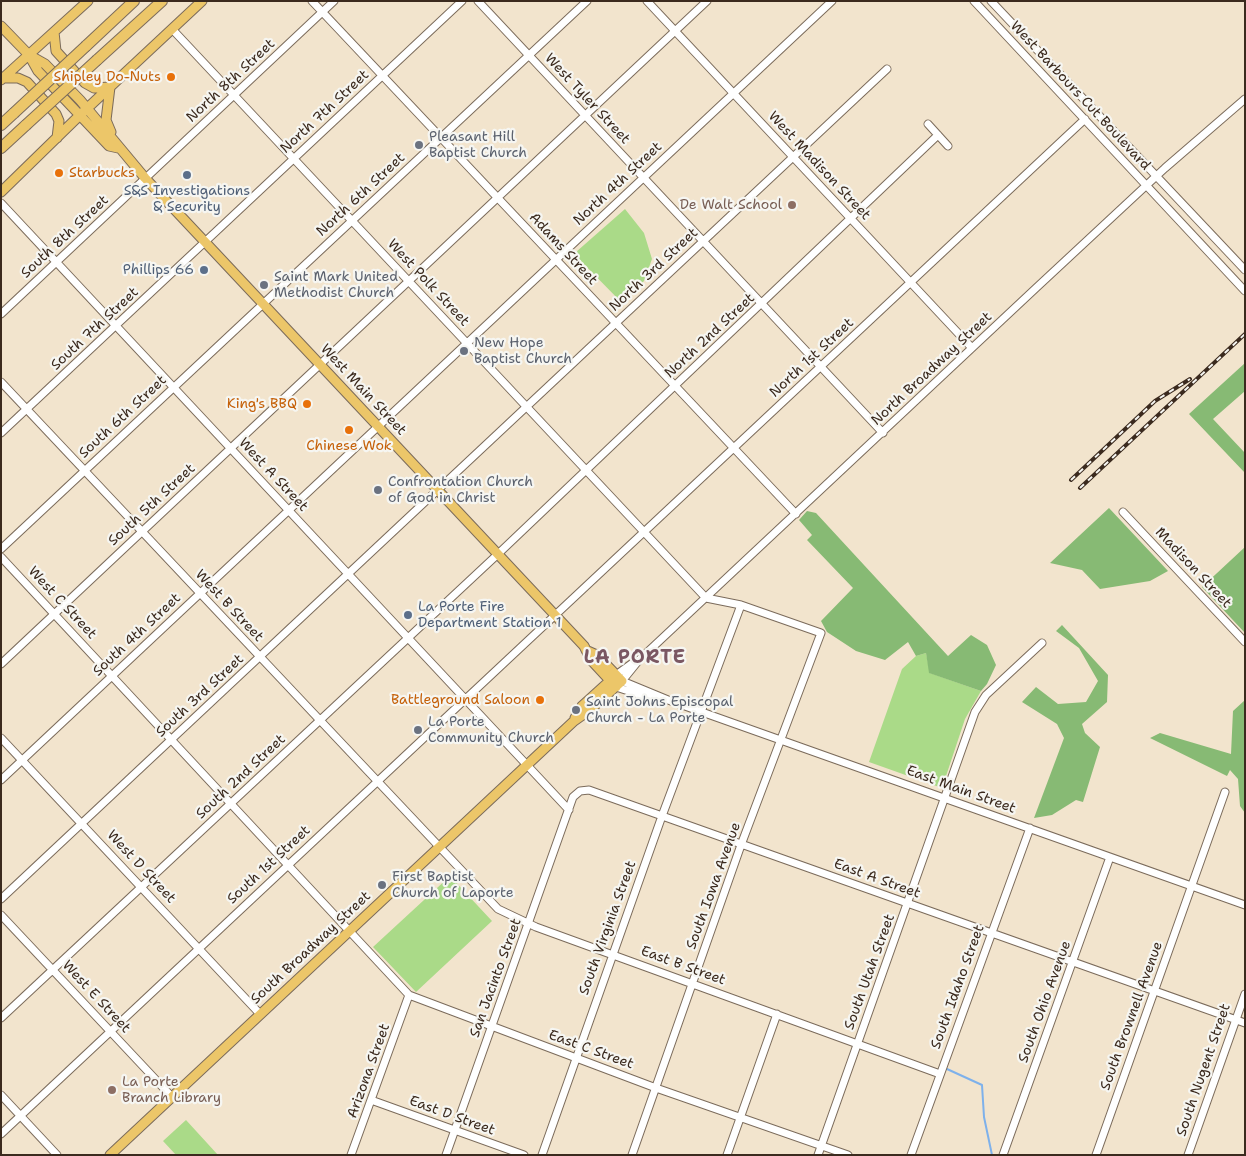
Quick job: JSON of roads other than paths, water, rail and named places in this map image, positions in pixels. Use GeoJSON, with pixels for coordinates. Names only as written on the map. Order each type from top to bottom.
{"type":"FeatureCollection","features":[{"type":"Feature","properties":{"kind":"highway"},"geometry":{"type":"LineString","coordinates":[[1,125],[134,1]]}},
{"type":"Feature","properties":{"kind":"highway"},"geometry":{"type":"LineString","coordinates":[[1,148],[162,1]]}},
{"type":"Feature","properties":{"kind":"main road"},"geometry":{"type":"LineString","coordinates":[[2,79],[88,1]]}},
{"type":"Feature","properties":{"kind":"main road"},"geometry":{"type":"LineString","coordinates":[[1,192],[202,1]]}},
{"type":"Feature","properties":{"kind":"main road","name":"West Main Street"},"geometry":{"type":"LineString","coordinates":[[1,26],[29,55],[38,71],[84,112],[109,146],[118,148],[588,651],[597,655],[616,681]]}},
{"type":"Feature","properties":{"kind":"main road"},"geometry":{"type":"LineString","coordinates":[[54,32],[56,50],[85,83],[94,88],[110,87]]}},
{"type":"Feature","properties":{"kind":"main road"},"geometry":{"type":"LineString","coordinates":[[2,79],[18,78],[27,82],[60,121],[57,138]]}},
{"type":"Feature","properties":{"kind":"main road"},"geometry":{"type":"LineString","coordinates":[[110,87],[106,120],[118,142],[118,148]]}},
{"type":"Feature","properties":{"kind":"main road","name":"South Broadway Street"},"geometry":{"type":"LineString","coordinates":[[110,1155],[574,720],[582,706],[616,681]]}},
{"type":"Feature","properties":{"kind":"street","name":"Adams Street"},"geometry":{"type":"LineString","coordinates":[[312,1],[796,514]]}},
{"type":"Feature","properties":{"kind":"street","name":"North 8th Street"},"geometry":{"type":"LineString","coordinates":[[145,178],[334,1]]}},
{"type":"Feature","properties":{"kind":"street","name":"North 7th Street"},"geometry":{"type":"LineString","coordinates":[[205,242],[462,1]]}},
{"type":"Feature","properties":{"kind":"street","name":"West Tyler Street"},"geometry":{"type":"LineString","coordinates":[[478,1],[883,434]]}},
{"type":"Feature","properties":{"kind":"street","name":"North 6th Street"},"geometry":{"type":"LineString","coordinates":[[263,304],[586,1]]}},
{"type":"Feature","properties":{"kind":"street","name":"West Madison Street"},"geometry":{"type":"LineString","coordinates":[[648,1],[972,348]]}},
{"type":"Feature","properties":{"kind":"street","name":"South 5th Street"},"geometry":{"type":"LineString","coordinates":[[1,664],[707,1]]}},
{"type":"Feature","properties":{"kind":"street","name":"North 4th Street"},"geometry":{"type":"LineString","coordinates":[[378,427],[832,1]]}},
{"type":"Feature","properties":{"kind":"street","name":"West Barbours Cut Boulevard"},"geometry":{"type":"LineString","coordinates":[[974,1],[1245,291]]}},
{"type":"Feature","properties":{"kind":"street","name":"West Barbours Cut Boulevard"},"geometry":{"type":"LineString","coordinates":[[991,1],[1245,270]]}},
{"type":"Feature","properties":{"kind":"street"},"geometry":{"type":"LineString","coordinates":[[1006,36],[1016,28]]}},
{"type":"Feature","properties":{"kind":"street","name":"West Polk Street"},"geometry":{"type":"LineString","coordinates":[[172,29],[706,598]]}},
{"type":"Feature","properties":{"kind":"street","name":"North 3rd Street"},"geometry":{"type":"LineString","coordinates":[[437,489],[887,69]]}},
{"type":"Feature","properties":{"kind":"street","name":"North Broadway Street"},"geometry":{"type":"LineString","coordinates":[[616,681],[883,434],[1156,176],[1245,99]]}},
{"type":"Feature","properties":{"kind":"street","name":"North 1st Street"},"geometry":{"type":"LineString","coordinates":[[555,615],[1085,119]]}},
{"type":"Feature","properties":{"kind":"street"},"geometry":{"type":"LineString","coordinates":[[928,124],[948,146]]}},
{"type":"Feature","properties":{"kind":"street","name":"North 2nd Street"},"geometry":{"type":"LineString","coordinates":[[498,554],[938,135]]}},
{"type":"Feature","properties":{"kind":"street","name":"South 8th Street"},"geometry":{"type":"LineString","coordinates":[[1,314],[145,178]]}},
{"type":"Feature","properties":{"kind":"street","name":"West A Street"},"geometry":{"type":"LineString","coordinates":[[1,203],[527,764]]}},
{"type":"Feature","properties":{"kind":"street","name":"South 7th Street"},"geometry":{"type":"LineString","coordinates":[[1,433],[205,242]]}},
{"type":"Feature","properties":{"kind":"street","name":"South 6th Street"},"geometry":{"type":"LineString","coordinates":[[1,549],[263,304]]}},
{"type":"Feature","properties":{"kind":"street","name":"West B Street"},"geometry":{"type":"LineString","coordinates":[[1,382],[439,847]]}},
{"type":"Feature","properties":{"kind":"street","name":"South 4th Street"},"geometry":{"type":"LineString","coordinates":[[1,780],[378,427]]}},
{"type":"Feature","properties":{"kind":"street","name":"South 3rd Street"},"geometry":{"type":"LineString","coordinates":[[1,899],[437,489]]}},
{"type":"Feature","properties":{"kind":"street","name":"Madison Street"},"geometry":{"type":"LineString","coordinates":[[1123,512],[1245,642]]}},
{"type":"Feature","properties":{"kind":"street","name":"South 2nd Street"},"geometry":{"type":"LineString","coordinates":[[1,1018],[498,554]]}},
{"type":"Feature","properties":{"kind":"street","name":"West C Street"},"geometry":{"type":"LineString","coordinates":[[1,556],[350,930]]}},
{"type":"Feature","properties":{"kind":"street"},"geometry":{"type":"LineString","coordinates":[[706,598],[741,604]]}},
{"type":"Feature","properties":{"kind":"street","name":"South Iowa Avenue"},"geometry":{"type":"LineString","coordinates":[[632,1155],[741,845],[821,633],[741,604]]}},
{"type":"Feature","properties":{"kind":"street","name":"South Virginia Street"},"geometry":{"type":"LineString","coordinates":[[542,1155],[612,954],[741,604]]}},
{"type":"Feature","properties":{"kind":"street","name":"South 1st Street"},"geometry":{"type":"LineString","coordinates":[[1,1134],[555,615]]}},
{"type":"Feature","properties":{"kind":"street","name":"South Utah Street"},"geometry":{"type":"LineString","coordinates":[[818,1155],[980,701],[1042,643]]}},
{"type":"Feature","properties":{"kind":"street","name":"East Main Street"},"geometry":{"type":"LineString","coordinates":[[616,681],[1245,905]]}},
{"type":"Feature","properties":{"kind":"street","name":"West D Street"},"geometry":{"type":"LineString","coordinates":[[1,738],[260,1014]]}},
{"type":"Feature","properties":{"kind":"street"},"geometry":{"type":"LineString","coordinates":[[527,764],[569,810]]}},
{"type":"Feature","properties":{"kind":"street","name":"East A Street"},"geometry":{"type":"LineString","coordinates":[[569,810],[573,797],[580,791],[588,790],[1245,1024]]}},
{"type":"Feature","properties":{"kind":"street","name":"South Brownell Avenue"},"geometry":{"type":"LineString","coordinates":[[1096,1155],[1225,792]]}},
{"type":"Feature","properties":{"kind":"street","name":"San Jacinto Street"},"geometry":{"type":"LineString","coordinates":[[446,1155],[569,810]]}},
{"type":"Feature","properties":{"kind":"street","name":"South Idaho Street"},"geometry":{"type":"LineString","coordinates":[[911,1155],[1030,828]]}},
{"type":"Feature","properties":{"kind":"street","name":"East B Street"},"geometry":{"type":"LineString","coordinates":[[439,847],[498,909],[528,924],[858,1042],[940,1074]]}},
{"type":"Feature","properties":{"kind":"street","name":"South Ohio Avenue"},"geometry":{"type":"LineString","coordinates":[[1003,1155],[1110,857]]}},
{"type":"Feature","properties":{"kind":"street","name":"West E Street"},"geometry":{"type":"LineString","coordinates":[[1,915],[172,1097]]}},
{"type":"Feature","properties":{"kind":"street","name":"East C Street"},"geometry":{"type":"LineString","coordinates":[[350,930],[409,995],[656,1088],[848,1155]]}},
{"type":"Feature","properties":{"kind":"street","name":"South Nugent Street"},"geometry":{"type":"LineString","coordinates":[[1188,1155],[1245,994]]}},
{"type":"Feature","properties":{"kind":"street","name":"Arizona Street"},"geometry":{"type":"LineString","coordinates":[[351,1155],[409,995]]}},
{"type":"Feature","properties":{"kind":"street"},"geometry":{"type":"LineString","coordinates":[[727,1155],[777,1014]]}},
{"type":"Feature","properties":{"kind":"street"},"geometry":{"type":"LineString","coordinates":[[1,1095],[57,1155]]}},
{"type":"Feature","properties":{"kind":"street","name":"East D Street"},"geometry":{"type":"LineString","coordinates":[[371,1100],[524,1155]]}},
{"type":"Feature","properties":{"kind":"waterway"},"geometry":{"type":"LineString","coordinates":[[947,1069],[982,1085],[984,1117],[992,1155]]}},
{"type":"Feature","properties":{"kind":"railway"},"geometry":{"type":"LineString","coordinates":[[1080,488],[1245,334]]}},
{"type":"Feature","properties":{"kind":"railway"},"geometry":{"type":"LineString","coordinates":[[1071,480],[1155,401],[1190,379]]}},
{"type":"Feature","properties":{"kind":"place","name":"Shipley Do-Nuts"},"geometry":{"type":"Point","coordinates":[171,77]}},
{"type":"Feature","properties":{"kind":"place","name":"Pleasant Hill Baptist Church"},"geometry":{"type":"Point","coordinates":[419,145]}},
{"type":"Feature","properties":{"kind":"place","name":"Starbucks"},"geometry":{"type":"Point","coordinates":[59,173]}},
{"type":"Feature","properties":{"kind":"place","name":"S&S Investigations & Security"},"geometry":{"type":"Point","coordinates":[187,175]}},
{"type":"Feature","properties":{"kind":"place","name":"De Walt School"},"geometry":{"type":"Point","coordinates":[792,205]}},
{"type":"Feature","properties":{"kind":"place","name":"Phillips 66"},"geometry":{"type":"Point","coordinates":[204,270]}},
{"type":"Feature","properties":{"kind":"place","name":"Saint Mark United Methodist Church"},"geometry":{"type":"Point","coordinates":[264,285]}},
{"type":"Feature","properties":{"kind":"place","name":"New Hope Baptist Church"},"geometry":{"type":"Point","coordinates":[464,351]}},
{"type":"Feature","properties":{"kind":"place","name":"King's BBQ"},"geometry":{"type":"Point","coordinates":[307,404]}},
{"type":"Feature","properties":{"kind":"place","name":"Chinese Wok"},"geometry":{"type":"Point","coordinates":[349,430]}},
{"type":"Feature","properties":{"kind":"place","name":"Confrontation Church of God in Christ"},"geometry":{"type":"Point","coordinates":[378,490]}},
{"type":"Feature","properties":{"kind":"place","name":"La Porte Fire Department Station 1"},"geometry":{"type":"Point","coordinates":[408,615]}},
{"type":"Feature","properties":{"kind":"place","name":"Battleground Saloon"},"geometry":{"type":"Point","coordinates":[540,700]}},
{"type":"Feature","properties":{"kind":"place","name":"Saint Johns Episcopal Church - La Porte"},"geometry":{"type":"Point","coordinates":[576,710]}},
{"type":"Feature","properties":{"kind":"place","name":"La Porte Community Church"},"geometry":{"type":"Point","coordinates":[418,730]}},
{"type":"Feature","properties":{"kind":"place","name":"First Baptist Church of Laporte"},"geometry":{"type":"Point","coordinates":[382,885]}},
{"type":"Feature","properties":{"kind":"place","name":"La Porte Branch Library"},"geometry":{"type":"Point","coordinates":[112,1090]}},
{"type":"Feature","properties":{"kind":"district","name":"LA PORTE"},"geometry":{"type":"Point","coordinates":[635,658]}}]}
